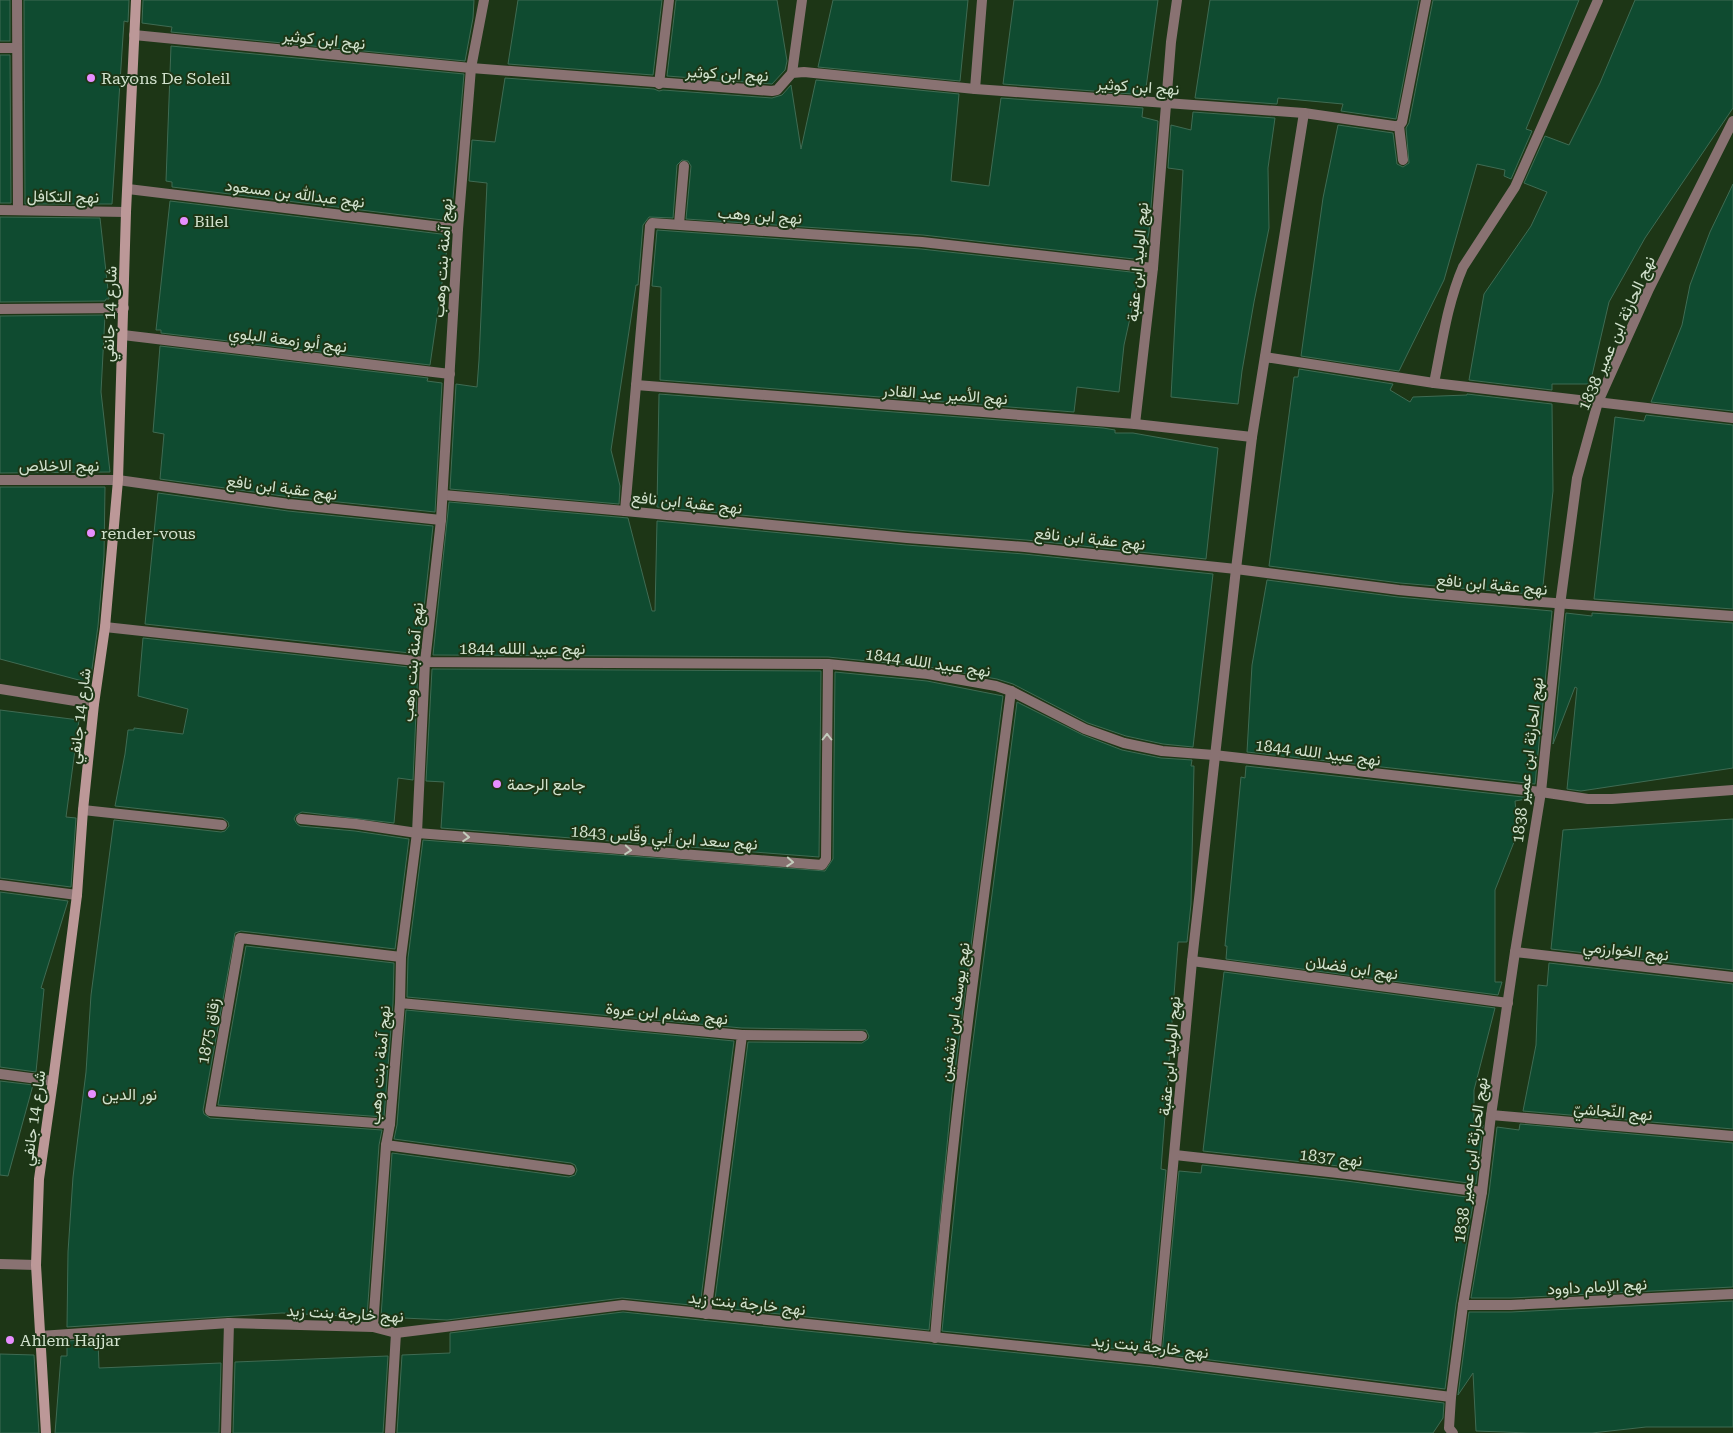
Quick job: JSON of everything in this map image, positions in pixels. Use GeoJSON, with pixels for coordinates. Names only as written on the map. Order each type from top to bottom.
{"type":"FeatureCollection","features":[{"type":"Feature","properties":{"kind":"street"},"geometry":{"type":"LineString","coordinates":[[17,0],[18,210]]}},
{"type":"Feature","properties":{"kind":"street","name":"شارع 14 جانفي"},"geometry":{"type":"LineString","coordinates":[[46,1433],[36,1265],[39,1179],[77,895],[83,810],[94,704],[105,627],[118,480],[126,212],[136,0]]}},
{"type":"Feature","properties":{"kind":"street","name":"نهج آمنة بنت وهب"},"geometry":{"type":"LineString","coordinates":[[373,1327],[386,1145],[390,1124],[400,1003],[401,957],[417,833],[425,662],[443,495],[458,229],[471,68],[484,0]]}},
{"type":"Feature","properties":{"kind":"street"},"geometry":{"type":"LineString","coordinates":[[658,84],[669,0]]}},
{"type":"Feature","properties":{"kind":"street"},"geometry":{"type":"LineString","coordinates":[[792,73],[802,0]]}},
{"type":"Feature","properties":{"kind":"street"},"geometry":{"type":"LineString","coordinates":[[975,89],[982,0]]}},
{"type":"Feature","properties":{"kind":"street","name":"نهج الوليد ابن عقبة"},"geometry":{"type":"LineString","coordinates":[[1135,424],[1153,268],[1171,42],[1177,0]]}},
{"type":"Feature","properties":{"kind":"street"},"geometry":{"type":"LineString","coordinates":[[1403,160],[1399,126],[1402,122],[1426,0]]}},
{"type":"Feature","properties":{"kind":"street"},"geometry":{"type":"LineString","coordinates":[[1434,383],[1451,297],[1463,267],[1515,187],[1598,0]]}},
{"type":"Feature","properties":{"kind":"street","name":"نهج ابن كوثير"},"geometry":{"type":"LineString","coordinates":[[134,36],[471,68],[772,92],[777,90],[792,73],[804,72],[975,89],[1304,113],[1399,126]]}},
{"type":"Feature","properties":{"kind":"street"},"geometry":{"type":"LineString","coordinates":[[0,48],[17,48]]}},
{"type":"Feature","properties":{"kind":"street","name":"نهج الوليد ابن عقبة"},"geometry":{"type":"LineString","coordinates":[[1155,1360],[1192,961],[1236,569],[1252,437],[1304,113]]}},
{"type":"Feature","properties":{"kind":"street","name":"نهج الحارثة ابن عمير 1838"},"geometry":{"type":"LineString","coordinates":[[1452,1432],[1449,1428],[1451,1397],[1462,1305],[1482,1192],[1491,1115],[1515,952],[1541,792],[1560,605],[1578,478],[1598,402],[1649,289],[1733,121]]}},
{"type":"Feature","properties":{"kind":"street"},"geometry":{"type":"LineString","coordinates":[[679,224],[684,166]]}},
{"type":"Feature","properties":{"kind":"street","name":"نهج عبدالله بن مسعود"},"geometry":{"type":"LineString","coordinates":[[128,189],[458,229]]}},
{"type":"Feature","properties":{"kind":"street","name":"نهج التكافل"},"geometry":{"type":"LineString","coordinates":[[0,210],[126,212]]}},
{"type":"Feature","properties":{"kind":"street","name":"نهج ابن وهب"},"geometry":{"type":"LineString","coordinates":[[626,511],[650,226],[652,223],[922,242],[1153,268]]}},
{"type":"Feature","properties":{"kind":"street"},"geometry":{"type":"LineString","coordinates":[[0,309],[124,308]]}},
{"type":"Feature","properties":{"kind":"street","name":"نهج أبو زمعة البلوي"},"geometry":{"type":"LineString","coordinates":[[123,335],[450,374]]}},
{"type":"Feature","properties":{"kind":"street"},"geometry":{"type":"LineString","coordinates":[[1265,357],[1434,383],[1733,418]]}},
{"type":"Feature","properties":{"kind":"street","name":"نهج الأمير عبد القادر"},"geometry":{"type":"LineString","coordinates":[[636,385],[1135,424],[1252,437]]}},
{"type":"Feature","properties":{"kind":"street","name":"نهج الاخلاص"},"geometry":{"type":"LineString","coordinates":[[0,480],[118,480]]}},
{"type":"Feature","properties":{"kind":"street","name":"نهج عقبة ابن نافع"},"geometry":{"type":"LineString","coordinates":[[118,480],[289,504],[441,520]]}},
{"type":"Feature","properties":{"kind":"street","name":"نهج عقبة ابن نافع"},"geometry":{"type":"LineString","coordinates":[[443,495],[770,526],[1024,547],[1236,569],[1399,590],[1560,605],[1733,616]]}},
{"type":"Feature","properties":{"kind":"street","name":"نهج عبيد اللله 1844"},"geometry":{"type":"LineString","coordinates":[[105,627],[425,662],[828,664],[954,678],[996,686],[1011,691],[1085,728],[1124,743],[1162,751],[1214,755],[1541,792],[1588,800],[1733,790]]}},
{"type":"Feature","properties":{"kind":"street","name":"نهج سعد ابن أبي وقّاس 1843"},"geometry":{"type":"LineString","coordinates":[[301,819],[356,824],[417,833],[822,865],[826,859],[828,664]]}},
{"type":"Feature","properties":{"kind":"street"},"geometry":{"type":"LineString","coordinates":[[0,689],[94,704]]}},
{"type":"Feature","properties":{"kind":"street","name":"نهج يوسف ابن تشفين"},"geometry":{"type":"LineString","coordinates":[[935,1338],[942,1242],[958,1096],[1011,691]]}},
{"type":"Feature","properties":{"kind":"street"},"geometry":{"type":"LineString","coordinates":[[83,810],[222,826]]}},
{"type":"Feature","properties":{"kind":"street"},"geometry":{"type":"LineString","coordinates":[[0,886],[77,895]]}},
{"type":"Feature","properties":{"kind":"street","name":"زقاق 1875"},"geometry":{"type":"LineString","coordinates":[[390,1124],[210,1111],[240,938],[401,957]]}},
{"type":"Feature","properties":{"kind":"street","name":"نهج الخوارزمي"},"geometry":{"type":"LineString","coordinates":[[1515,952],[1733,977]]}},
{"type":"Feature","properties":{"kind":"street","name":"نهج ابن فضلان"},"geometry":{"type":"LineString","coordinates":[[1192,961],[1508,1004]]}},
{"type":"Feature","properties":{"kind":"street","name":"نهج هشام ابن عروة"},"geometry":{"type":"LineString","coordinates":[[400,1003],[742,1035],[706,1314]]}},
{"type":"Feature","properties":{"kind":"street"},"geometry":{"type":"LineString","coordinates":[[742,1035],[862,1036]]}},
{"type":"Feature","properties":{"kind":"street"},"geometry":{"type":"LineString","coordinates":[[0,1074],[53,1081]]}},
{"type":"Feature","properties":{"kind":"street","name":"نهج النّجاشيّ"},"geometry":{"type":"LineString","coordinates":[[1491,1115],[1733,1136]]}},
{"type":"Feature","properties":{"kind":"street"},"geometry":{"type":"LineString","coordinates":[[386,1145],[570,1170]]}},
{"type":"Feature","properties":{"kind":"street","name":"نهج 1837"},"geometry":{"type":"LineString","coordinates":[[1175,1155],[1347,1174],[1482,1192]]}},
{"type":"Feature","properties":{"kind":"street"},"geometry":{"type":"LineString","coordinates":[[0,1264],[36,1265]]}},
{"type":"Feature","properties":{"kind":"street","name":"نهج الإمام داوود"},"geometry":{"type":"LineString","coordinates":[[1462,1305],[1511,1305],[1733,1294]]}},
{"type":"Feature","properties":{"kind":"street","name":"نهج خارجة بنت زيد"},"geometry":{"type":"LineString","coordinates":[[40,1336],[229,1323],[373,1327],[396,1333],[623,1305],[1155,1360],[1451,1397]]}},
{"type":"Feature","properties":{"kind":"street"},"geometry":{"type":"LineString","coordinates":[[226,1433],[229,1323]]}},
{"type":"Feature","properties":{"kind":"street"},"geometry":{"type":"LineString","coordinates":[[390,1433],[396,1333]]}},
{"type":"Feature","properties":{"kind":"building"},"geometry":{"type":"Polygon","coordinates":[[[0,0],[10,0],[10,41],[0,41],[0,0]]]}},
{"type":"Feature","properties":{"kind":"building"},"geometry":{"type":"Polygon","coordinates":[[[24,0],[129,0],[128,22],[124,21],[112,204],[25,204],[24,0]]]}},
{"type":"Feature","properties":{"kind":"building"},"geometry":{"type":"Polygon","coordinates":[[[143,0],[474,0],[473,18],[465,61],[171,32],[172,27],[142,23],[143,0]]]}},
{"type":"Feature","properties":{"kind":"building"},"geometry":{"type":"Polygon","coordinates":[[[518,0],[662,0],[653,75],[508,64],[518,0]]]}},
{"type":"Feature","properties":{"kind":"building"},"geometry":{"type":"Polygon","coordinates":[[[676,0],[777,0],[787,61],[785,70],[772,84],[667,76],[676,0]]]}},
{"type":"Feature","properties":{"kind":"building"},"geometry":{"type":"Polygon","coordinates":[[[833,0],[968,0],[960,81],[818,67],[833,0]]]}},
{"type":"Feature","properties":{"kind":"building"},"geometry":{"type":"Polygon","coordinates":[[[1014,0],[1158,0],[1145,95],[1003,84],[1014,0]]]}},
{"type":"Feature","properties":{"kind":"building"},"geometry":{"type":"Polygon","coordinates":[[[1210,0],[1419,0],[1396,119],[1341,111],[1343,104],[1278,98],[1277,104],[1195,98],[1210,0]]]}},
{"type":"Feature","properties":{"kind":"building"},"geometry":{"type":"Polygon","coordinates":[[[1433,0],[1579,0],[1526,129],[1532,131],[1511,179],[1504,176],[1505,170],[1477,164],[1444,280],[1399,371],[1301,356],[1323,198],[1338,125],[1393,133],[1397,164],[1403,167],[1409,163],[1406,128],[1409,123],[1433,0]]]}},
{"type":"Feature","properties":{"kind":"building"},"geometry":{"type":"Polygon","coordinates":[[[1635,0],[1733,0],[1733,108],[1645,238],[1609,302],[1590,384],[1552,384],[1552,390],[1469,380],[1484,294],[1531,226],[1547,192],[1524,183],[1545,136],[1569,145],[1600,83],[1635,0]]]}},
{"type":"Feature","properties":{"kind":"building"},"geometry":{"type":"Polygon","coordinates":[[[171,46],[464,74],[451,221],[172,187],[172,182],[166,181],[171,46]]]}},
{"type":"Feature","properties":{"kind":"building"},"geometry":{"type":"Polygon","coordinates":[[[0,55],[10,55],[11,203],[0,203],[0,55]]]}},
{"type":"Feature","properties":{"kind":"building"},"geometry":{"type":"Polygon","coordinates":[[[505,78],[772,98],[782,95],[791,85],[801,149],[816,80],[959,94],[951,181],[989,186],[1001,98],[1143,108],[1142,117],[1158,121],[1149,232],[1143,260],[923,235],[686,219],[691,166],[688,161],[682,160],[677,165],[673,218],[649,217],[643,225],[638,285],[636,285],[611,450],[620,486],[619,504],[450,489],[456,384],[477,387],[479,360],[487,183],[469,181],[472,140],[495,142],[505,78]]]}},
{"type":"Feature","properties":{"kind":"building"},"geometry":{"type":"Polygon","coordinates":[[[1193,112],[1275,118],[1268,168],[1269,228],[1254,302],[1238,404],[1171,397],[1183,170],[1168,168],[1171,125],[1191,130],[1193,112]]]}},
{"type":"Feature","properties":{"kind":"building"},"geometry":{"type":"Polygon","coordinates":[[[1733,184],[1733,411],[1651,402],[1682,325],[1690,285],[1710,232],[1733,184]]]}},
{"type":"Feature","properties":{"kind":"building"},"geometry":{"type":"Polygon","coordinates":[[[170,201],[449,235],[430,365],[161,333],[161,330],[156,330],[170,201]]]}},
{"type":"Feature","properties":{"kind":"building"},"geometry":{"type":"Polygon","coordinates":[[[0,217],[100,218],[109,299],[105,301],[0,302],[0,217]]]}},
{"type":"Feature","properties":{"kind":"building"},"geometry":{"type":"Polygon","coordinates":[[[657,230],[921,249],[1140,273],[1124,345],[1119,392],[1077,387],[1074,412],[660,380],[661,287],[652,286],[657,230]]]}},
{"type":"Feature","properties":{"kind":"building"},"geometry":{"type":"Polygon","coordinates":[[[105,315],[101,392],[110,472],[0,473],[0,316],[105,315]]]}},
{"type":"Feature","properties":{"kind":"building"},"geometry":{"type":"Polygon","coordinates":[[[160,346],[428,378],[427,381],[442,383],[435,512],[290,497],[160,479],[164,434],[153,432],[160,346]]]}},
{"type":"Feature","properties":{"kind":"building"},"geometry":{"type":"Polygon","coordinates":[[[1299,369],[1393,384],[1390,390],[1410,402],[1413,397],[1467,394],[1552,404],[1553,491],[1542,595],[1400,583],[1269,566],[1294,377],[1298,377],[1299,369]]]}},
{"type":"Feature","properties":{"kind":"building"},"geometry":{"type":"Polygon","coordinates":[[[659,394],[1103,428],[1115,430],[1115,433],[1133,433],[1218,448],[1206,559],[1026,540],[908,531],[657,507],[659,394]]]}},
{"type":"Feature","properties":{"kind":"building"},"geometry":{"type":"Polygon","coordinates":[[[1646,415],[1733,425],[1733,609],[1594,599],[1615,417],[1644,421],[1646,415]]]}},
{"type":"Feature","properties":{"kind":"building"},"geometry":{"type":"Polygon","coordinates":[[[0,487],[105,487],[104,556],[98,626],[90,683],[0,659],[0,487]]]}},
{"type":"Feature","properties":{"kind":"building"},"geometry":{"type":"Polygon","coordinates":[[[158,493],[288,511],[433,526],[419,654],[145,624],[158,493]]]}},
{"type":"Feature","properties":{"kind":"building"},"geometry":{"type":"Polygon","coordinates":[[[449,502],[628,518],[652,611],[655,611],[657,521],[906,545],[1024,554],[1213,574],[1193,747],[1163,744],[1126,736],[1088,723],[1013,684],[997,679],[929,667],[828,657],[433,655],[449,502]]]}},
{"type":"Feature","properties":{"kind":"building"},"geometry":{"type":"Polygon","coordinates":[[[1267,580],[1398,597],[1552,611],[1535,784],[1247,752],[1252,665],[1267,580]]]}},
{"type":"Feature","properties":{"kind":"building"},"geometry":{"type":"Polygon","coordinates":[[[1566,613],[1592,616],[1592,613],[1733,623],[1733,768],[1581,791],[1567,789],[1577,688],[1575,687],[1553,744],[1566,613]]]}},
{"type":"Feature","properties":{"kind":"building"},"geometry":{"type":"Polygon","coordinates":[[[143,638],[418,668],[413,780],[398,778],[394,823],[302,812],[296,815],[294,819],[300,826],[355,831],[409,839],[395,949],[241,931],[235,933],[203,1110],[204,1114],[210,1118],[382,1130],[379,1145],[367,1317],[282,1313],[67,1327],[68,1252],[73,1177],[86,1072],[91,995],[114,820],[221,832],[225,831],[229,826],[228,822],[223,818],[115,806],[128,730],[134,730],[134,728],[183,734],[188,709],[138,696],[143,638]]]}},
{"type":"Feature","properties":{"kind":"building"},"geometry":{"type":"Polygon","coordinates":[[[432,669],[821,671],[819,857],[441,828],[444,782],[426,781],[432,669]]]}},
{"type":"Feature","properties":{"kind":"building"},"geometry":{"type":"Polygon","coordinates":[[[835,672],[927,681],[1003,696],[952,1094],[929,1330],[714,1307],[748,1042],[862,1043],[869,1036],[866,1030],[742,1028],[407,997],[408,958],[423,840],[825,871],[833,859],[835,672]]]}},
{"type":"Feature","properties":{"kind":"building"},"geometry":{"type":"Polygon","coordinates":[[[1017,702],[1083,735],[1122,750],[1161,758],[1192,760],[1191,766],[1194,766],[1191,904],[1187,942],[1178,942],[1161,1169],[1166,1170],[1149,1352],[942,1331],[966,1095],[1017,702]]]}},
{"type":"Feature","properties":{"kind":"building"},"geometry":{"type":"Polygon","coordinates":[[[0,710],[79,720],[66,817],[76,818],[71,887],[0,878],[0,710]]]}},
{"type":"Feature","properties":{"kind":"building"},"geometry":{"type":"Polygon","coordinates":[[[1246,766],[1532,798],[1515,801],[1518,832],[1495,890],[1495,982],[1502,982],[1498,995],[1226,959],[1227,946],[1225,946],[1241,777],[1245,778],[1246,766]]]}},
{"type":"Feature","properties":{"kind":"building"},"geometry":{"type":"Polygon","coordinates":[[[1733,819],[1733,970],[1551,949],[1563,830],[1733,819]]]}},
{"type":"Feature","properties":{"kind":"building"},"geometry":{"type":"Polygon","coordinates":[[[0,892],[68,901],[41,988],[44,989],[36,1072],[0,1067],[0,892]]]}},
{"type":"Feature","properties":{"kind":"building"},"geometry":{"type":"Polygon","coordinates":[[[246,946],[394,963],[393,1003],[384,1117],[218,1105],[246,946]]]}},
{"type":"Feature","properties":{"kind":"building"},"geometry":{"type":"Polygon","coordinates":[[[1549,963],[1733,984],[1733,1129],[1523,1111],[1536,1045],[1538,985],[1547,986],[1549,963]]]}},
{"type":"Feature","properties":{"kind":"building"},"geometry":{"type":"Polygon","coordinates":[[[1224,972],[1495,1008],[1474,1090],[1474,1123],[1483,1125],[1476,1184],[1348,1167],[1203,1151],[1224,972]]]}},
{"type":"Feature","properties":{"kind":"building"},"geometry":{"type":"Polygon","coordinates":[[[406,1010],[734,1041],[700,1306],[622,1298],[447,1320],[381,1317],[392,1153],[569,1177],[575,1175],[577,1170],[575,1165],[571,1163],[394,1139],[397,1125],[406,1010]]]}},
{"type":"Feature","properties":{"kind":"building"},"geometry":{"type":"Polygon","coordinates":[[[0,1081],[33,1085],[8,1176],[0,1175],[0,1081]]]}},
{"type":"Feature","properties":{"kind":"building"},"geometry":{"type":"Polygon","coordinates":[[[1520,1124],[1733,1143],[1733,1287],[1511,1298],[1471,1298],[1489,1193],[1497,1127],[1519,1130],[1520,1124]]]}},
{"type":"Feature","properties":{"kind":"building"},"geometry":{"type":"Polygon","coordinates":[[[1202,1165],[1474,1198],[1456,1304],[1445,1389],[1162,1354],[1179,1171],[1201,1173],[1202,1165]]]}},
{"type":"Feature","properties":{"kind":"building"},"geometry":{"type":"Polygon","coordinates":[[[1733,1301],[1733,1427],[1646,1427],[1592,1433],[1476,1431],[1473,1373],[1458,1395],[1469,1312],[1511,1312],[1733,1301]]]}},
{"type":"Feature","properties":{"kind":"building"},"geometry":{"type":"Polygon","coordinates":[[[623,1312],[1154,1367],[1444,1403],[1443,1418],[1433,1433],[397,1433],[402,1355],[450,1353],[450,1333],[623,1312]]]}},
{"type":"Feature","properties":{"kind":"building"},"geometry":{"type":"Polygon","coordinates":[[[98,1339],[99,1368],[221,1363],[219,1433],[55,1433],[61,1356],[67,1356],[67,1341],[98,1339]]]}},
{"type":"Feature","properties":{"kind":"building"},"geometry":{"type":"Polygon","coordinates":[[[0,1354],[34,1355],[39,1433],[0,1433],[0,1354]]]}},
{"type":"Feature","properties":{"kind":"building"},"geometry":{"type":"Polygon","coordinates":[[[388,1356],[383,1433],[233,1433],[235,1362],[388,1356]]]}},
{"type":"Feature","properties":{"kind":"place","name":"Rayons De Soleil"},"geometry":{"type":"Point","coordinates":[91,78]}},
{"type":"Feature","properties":{"kind":"place","name":"Bilel"},"geometry":{"type":"Point","coordinates":[184,221]}},
{"type":"Feature","properties":{"kind":"place","name":"render-vous"},"geometry":{"type":"Point","coordinates":[91,533]}},
{"type":"Feature","properties":{"kind":"place","name":"جامع الرحمة"},"geometry":{"type":"Point","coordinates":[497,784]}},
{"type":"Feature","properties":{"kind":"place","name":"نور الدين"},"geometry":{"type":"Point","coordinates":[92,1094]}},
{"type":"Feature","properties":{"kind":"place","name":"Ahlem Hajjar"},"geometry":{"type":"Point","coordinates":[10,1340]}}]}
